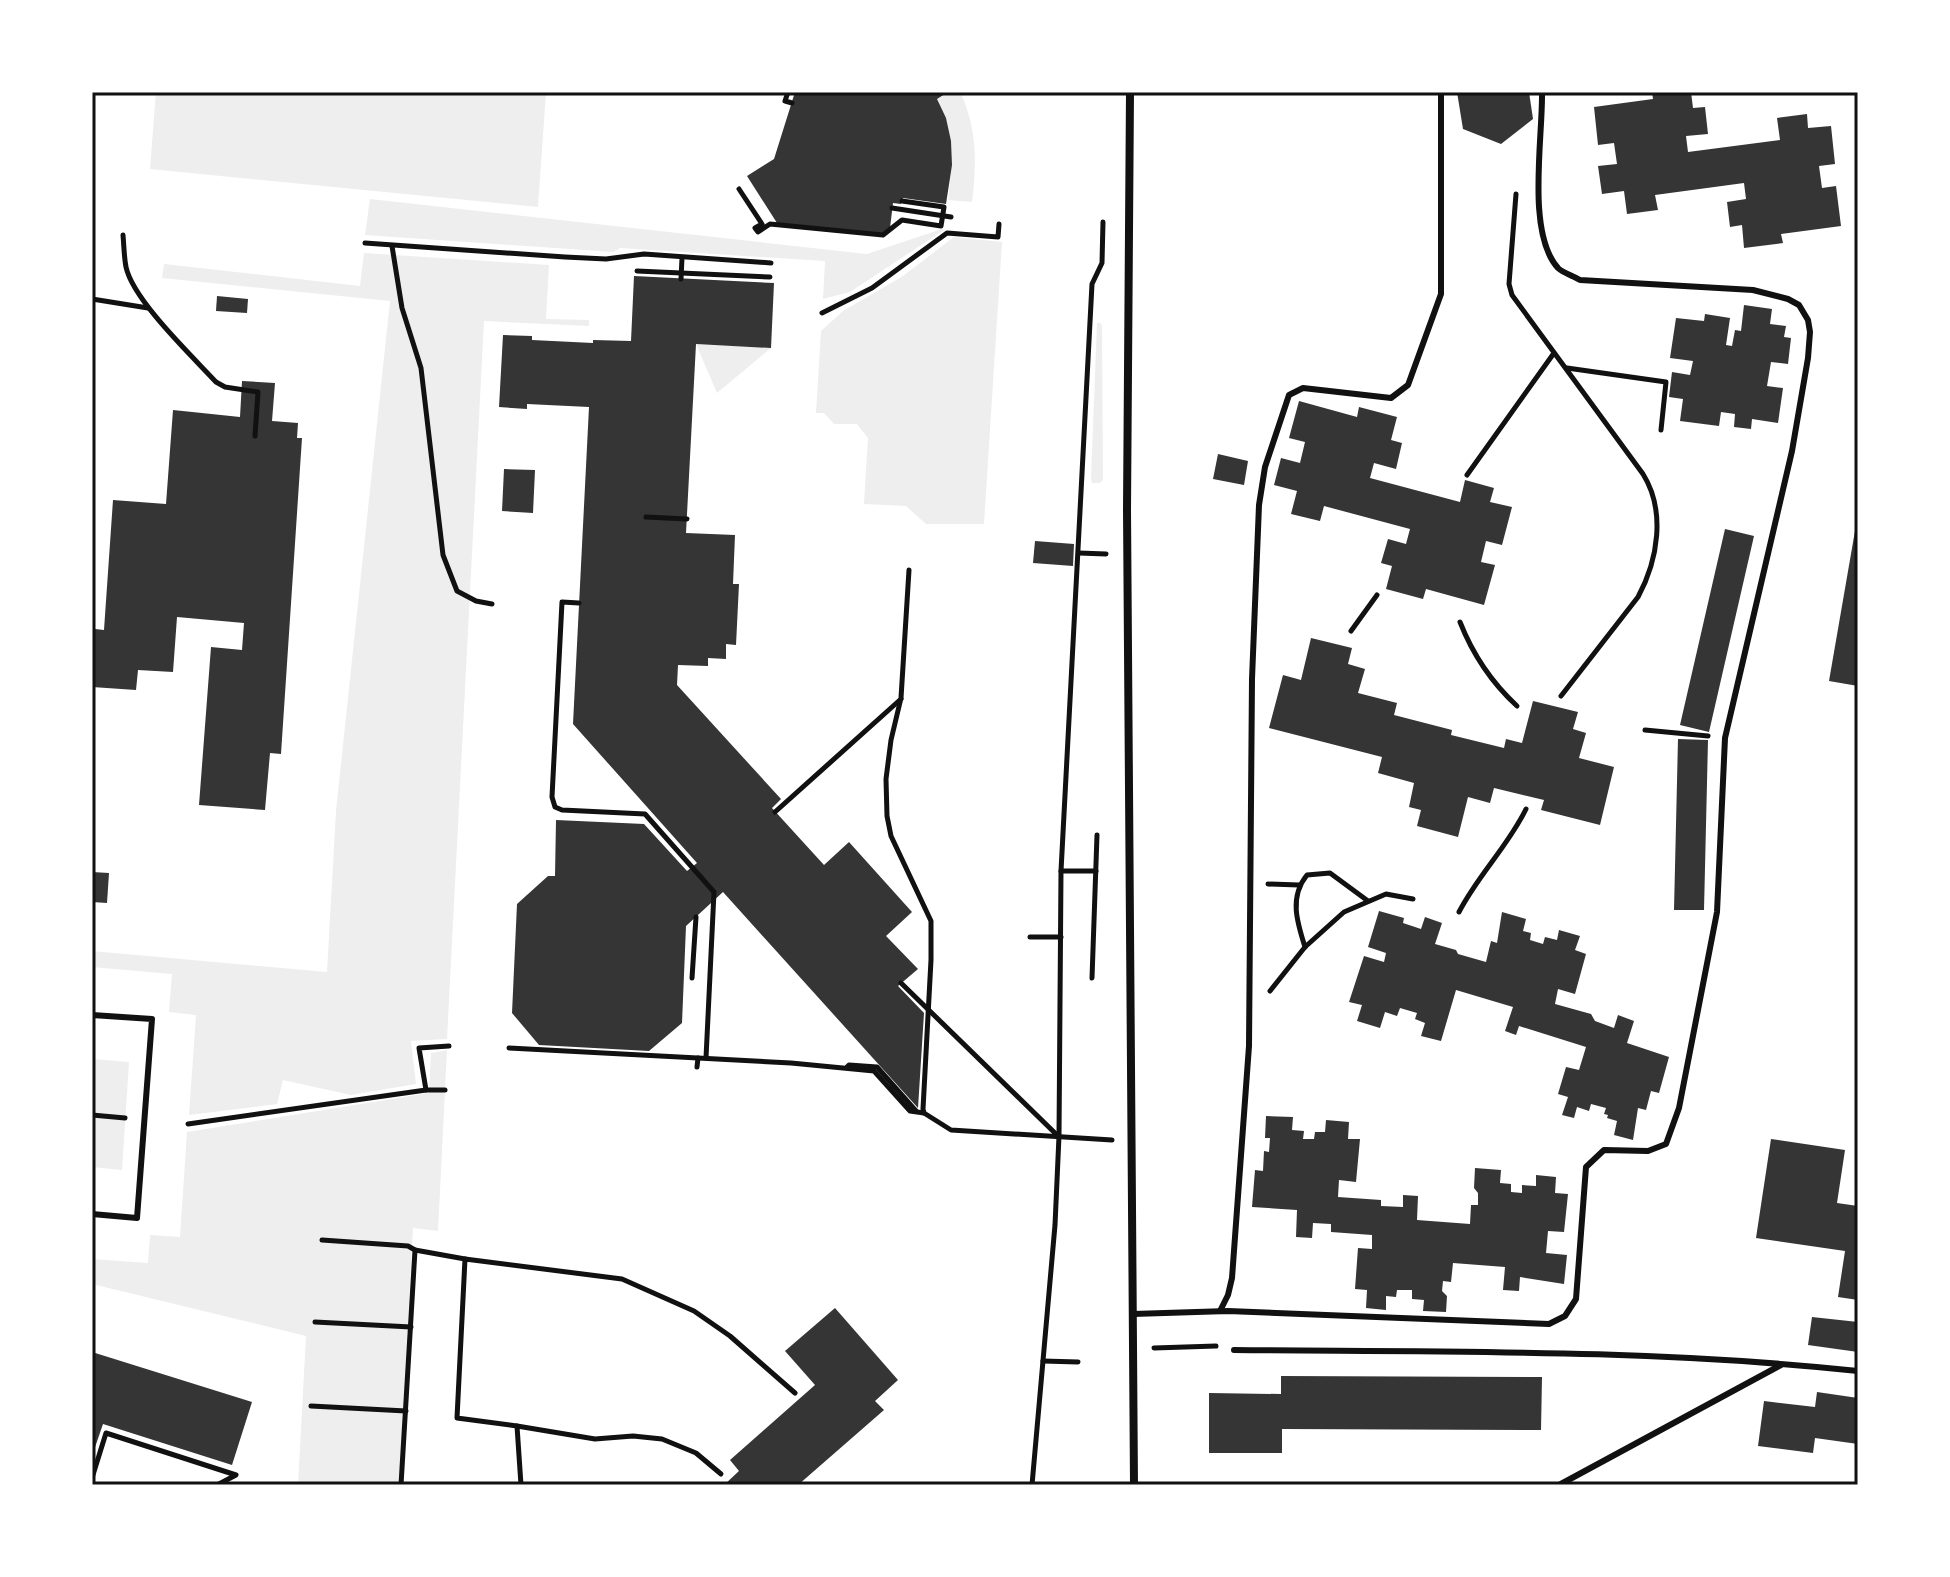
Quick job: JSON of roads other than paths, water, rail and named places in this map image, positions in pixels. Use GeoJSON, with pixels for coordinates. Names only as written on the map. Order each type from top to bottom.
{"type":"FeatureCollection","features":[{"type":"Feature","properties":{"kind":"street"},"geometry":{"type":"LineString","coordinates":[[1130,92],[1127,510],[1134,1485]]}},
{"type":"Feature","properties":{"kind":"lane"},"geometry":{"type":"LineString","coordinates":[[1220,1311],[1232,1278],[1249,1011],[1252,679],[1259,505],[1265,467],[1289,395],[1303,388],[1391,398],[1408,385],[1441,294],[1441,92]]}},
{"type":"Feature","properties":{"kind":"lane"},"geometry":{"type":"LineString","coordinates":[[1133,1314],[1220,1311],[1549,1324],[1565,1316],[1576,1299],[1586,1167],[1604,1150],[1648,1151],[1666,1144],[1679,1108],[1717,912],[1725,738],[1795,437],[1810,332],[1808,320],[1799,305],[1753,290],[1580,280],[1559,269],[1547,246],[1538,209],[1542,92]]}},
{"type":"Feature","properties":{"kind":"lane"},"geometry":{"type":"LineString","coordinates":[[92,1015],[152,1019],[137,1218],[92,1214]]}},
{"type":"Feature","properties":{"kind":"lane"},"geometry":{"type":"LineString","coordinates":[[1234,1350],[1449,1352],[1784,1363],[1858,1371]]}},
{"type":"Feature","properties":{"kind":"lane"},"geometry":{"type":"LineString","coordinates":[[1559,1485],[1784,1363]]}}]}
